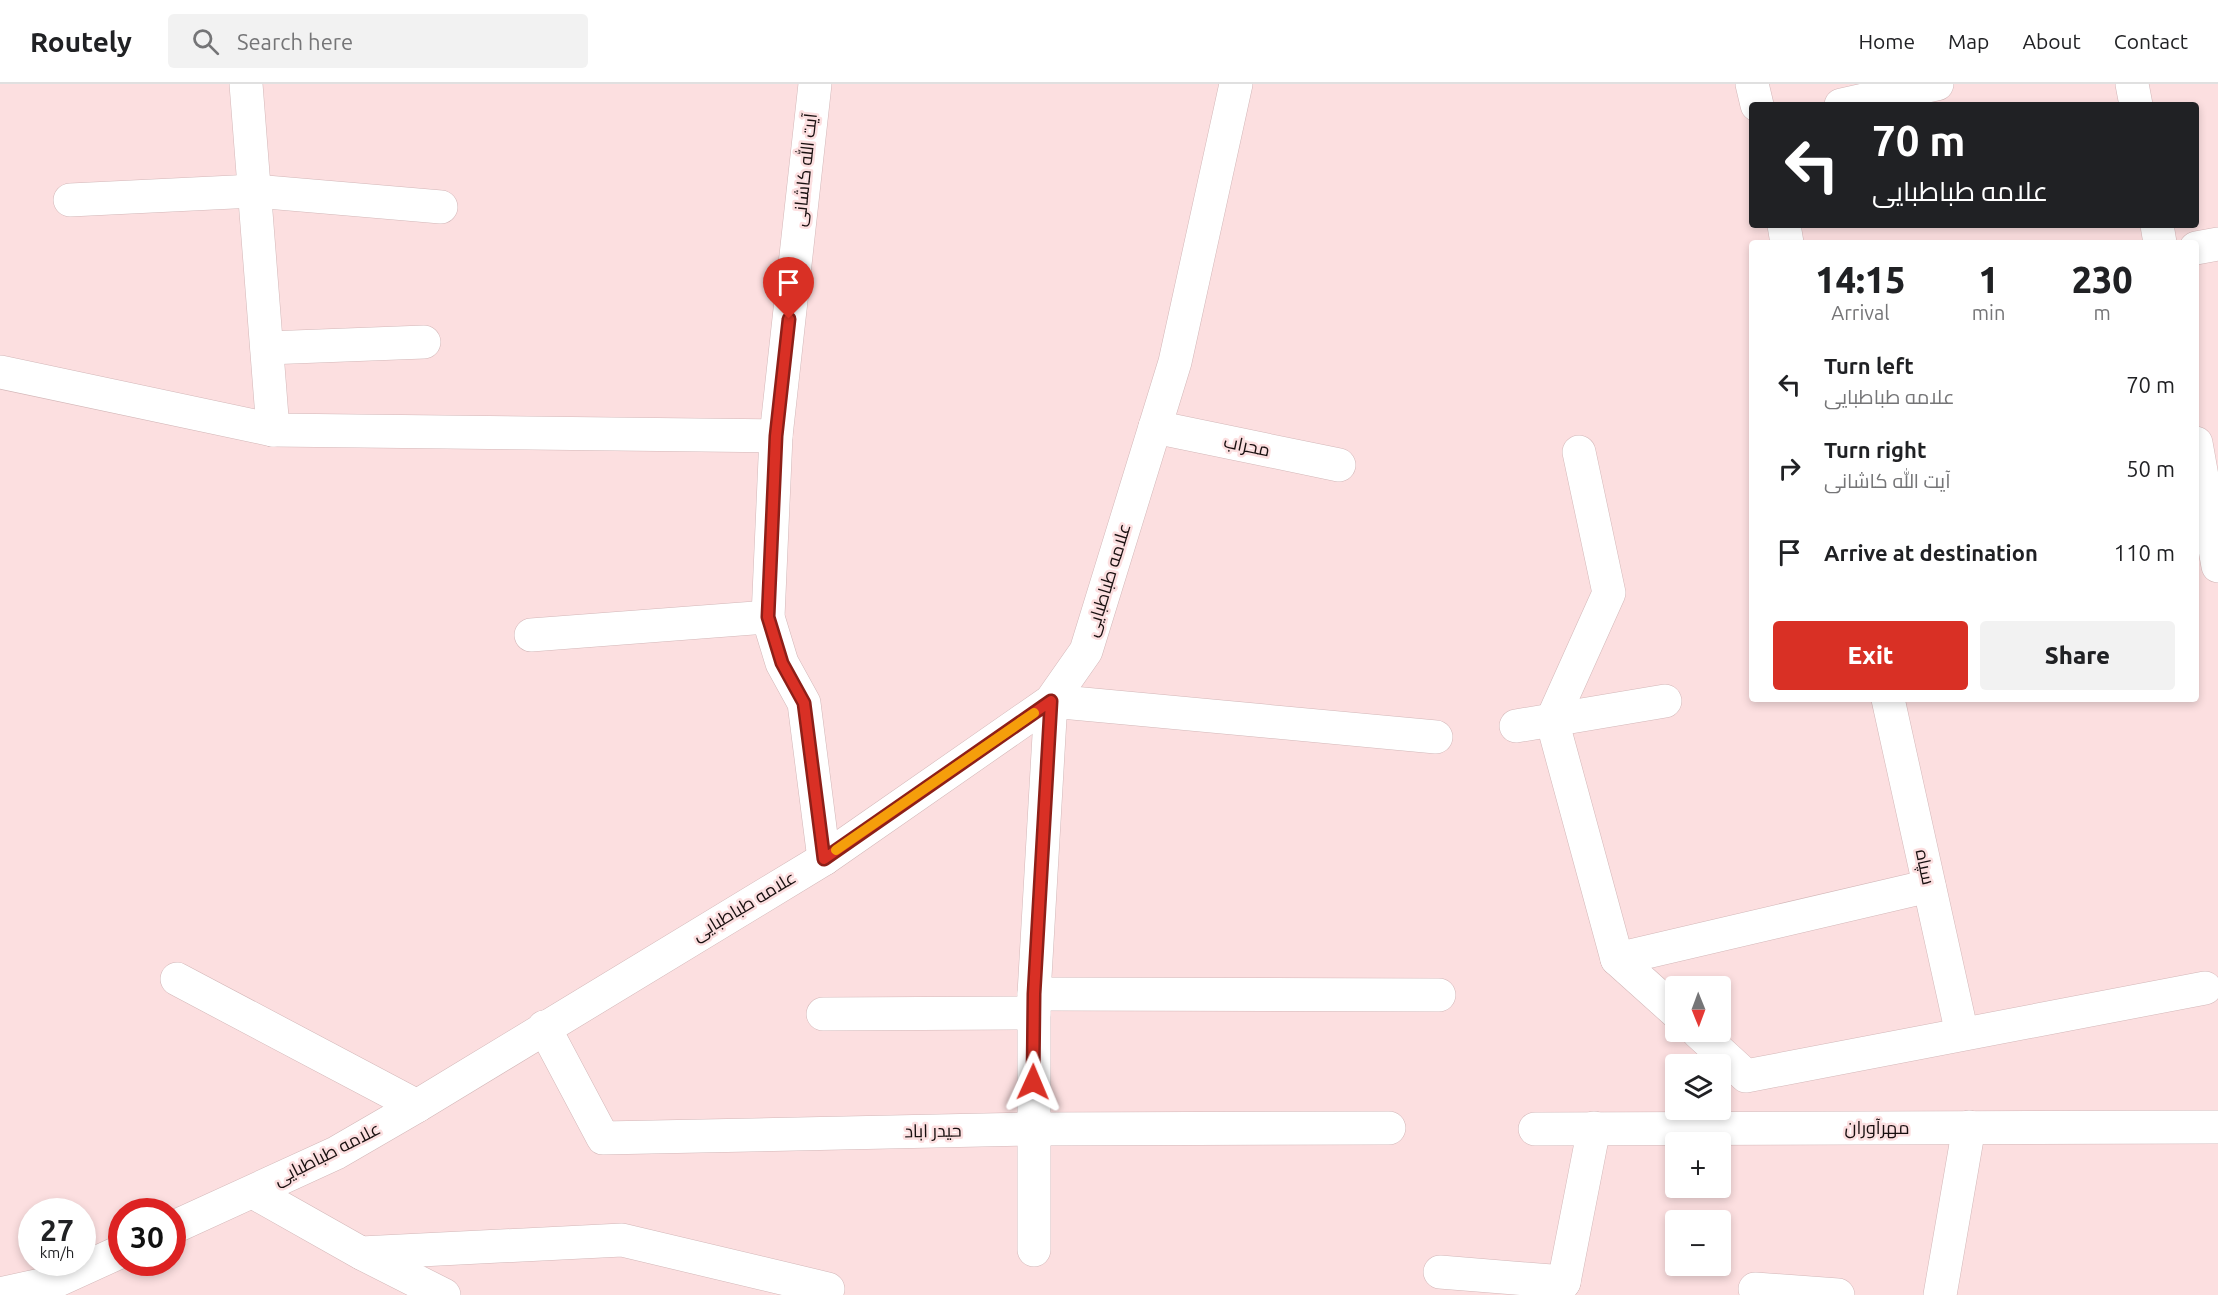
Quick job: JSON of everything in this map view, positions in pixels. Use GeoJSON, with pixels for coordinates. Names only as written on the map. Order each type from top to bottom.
{"type":"FeatureCollection","features":[{"type":"Feature","properties":{"kind":"street"},"geometry":{"type":"LineString","coordinates":[[246,84],[273,429]]}},
{"type":"Feature","properties":{"kind":"street","name":"آیت الله کاشانی"},"geometry":{"type":"LineString","coordinates":[[815,84],[776,436],[768,617],[782,663],[804,703],[824,859]]}},
{"type":"Feature","properties":{"kind":"street","name":"علامه طباطبایی"},"geometry":{"type":"LineString","coordinates":[[186,1222],[336,1153],[417,1106],[824,859],[1051,701],[1086,651],[1175,362],[1236,84]]}},
{"type":"Feature","properties":{"kind":"street"},"geometry":{"type":"LineString","coordinates":[[1752,84],[1756,102]]}},
{"type":"Feature","properties":{"kind":"street"},"geometry":{"type":"LineString","coordinates":[[1856,102],[1937,84]]}},
{"type":"Feature","properties":{"kind":"street"},"geometry":{"type":"LineString","coordinates":[[2132,84],[2135,102]]}},
{"type":"Feature","properties":{"kind":"street"},"geometry":{"type":"LineString","coordinates":[[70,200],[254,191],[441,207]]}},
{"type":"Feature","properties":{"kind":"street"},"geometry":{"type":"LineString","coordinates":[[2199,247],[2218,244]]}},
{"type":"Feature","properties":{"kind":"street"},"geometry":{"type":"LineString","coordinates":[[267,348],[424,342]]}},
{"type":"Feature","properties":{"kind":"street"},"geometry":{"type":"LineString","coordinates":[[0,372],[273,429],[776,436]]}},
{"type":"Feature","properties":{"kind":"street","name":"محراب"},"geometry":{"type":"LineString","coordinates":[[1155,427],[1339,465]]}},
{"type":"Feature","properties":{"kind":"street"},"geometry":{"type":"LineString","coordinates":[[2204,448],[2218,566]]}},
{"type":"Feature","properties":{"kind":"street"},"geometry":{"type":"LineString","coordinates":[[1579,452],[1609,593],[1552,720],[1617,959],[1665,1002]]}},
{"type":"Feature","properties":{"kind":"street"},"geometry":{"type":"LineString","coordinates":[[531,635],[768,617]]}},
{"type":"Feature","properties":{"kind":"street"},"geometry":{"type":"LineString","coordinates":[[1034,1250],[1034,1004],[1051,701],[1436,737]]}},
{"type":"Feature","properties":{"kind":"street"},"geometry":{"type":"LineString","coordinates":[[1516,726],[1665,701]]}},
{"type":"Feature","properties":{"kind":"street","name":"سپاه"},"geometry":{"type":"LineString","coordinates":[[1889,702],[1962,1034]]}},
{"type":"Feature","properties":{"kind":"street"},"geometry":{"type":"LineString","coordinates":[[1617,959],[1929,886]]}},
{"type":"Feature","properties":{"kind":"street"},"geometry":{"type":"LineString","coordinates":[[177,979],[417,1106]]}},
{"type":"Feature","properties":{"kind":"street"},"geometry":{"type":"LineString","coordinates":[[1709,1042],[1746,1076],[2205,988]]}},
{"type":"Feature","properties":{"kind":"street"},"geometry":{"type":"LineString","coordinates":[[823,1014],[1034,1004],[1439,995]]}},
{"type":"Feature","properties":{"kind":"street","name":"حیدر اباد"},"geometry":{"type":"LineString","coordinates":[[544,1027],[603,1138],[1033,1129],[1389,1128]]}},
{"type":"Feature","properties":{"kind":"street"},"geometry":{"type":"LineString","coordinates":[[1940,1295],[1969,1127]]}},
{"type":"Feature","properties":{"kind":"street","name":"مهرآوران"},"geometry":{"type":"LineString","coordinates":[[1535,1129],[2218,1127]]}},
{"type":"Feature","properties":{"kind":"street"},"geometry":{"type":"LineString","coordinates":[[1440,1272],[1559,1288],[1594,1128]]}},
{"type":"Feature","properties":{"kind":"street"},"geometry":{"type":"LineString","coordinates":[[253,1192],[361,1253],[444,1295]]}},
{"type":"Feature","properties":{"kind":"street"},"geometry":{"type":"LineString","coordinates":[[361,1253],[622,1240],[828,1289]]}},
{"type":"Feature","properties":{"kind":"street"},"geometry":{"type":"LineString","coordinates":[[0,1294],[54,1282],[108,1257]]}},
{"type":"Feature","properties":{"kind":"street"},"geometry":{"type":"LineString","coordinates":[[1755,1289],[1838,1295]]}},
{"type":"Feature","properties":{"kind":"slow traffic"},"geometry":{"type":"LineString","coordinates":[[836,850],[1034,713]]}},
{"type":"Feature","properties":{"kind":"route"},"geometry":{"type":"LineString","coordinates":[[789,319],[776,436],[768,617],[782,663],[804,703],[824,859],[1051,701],[1034,994],[1033,1082]]}}]}
